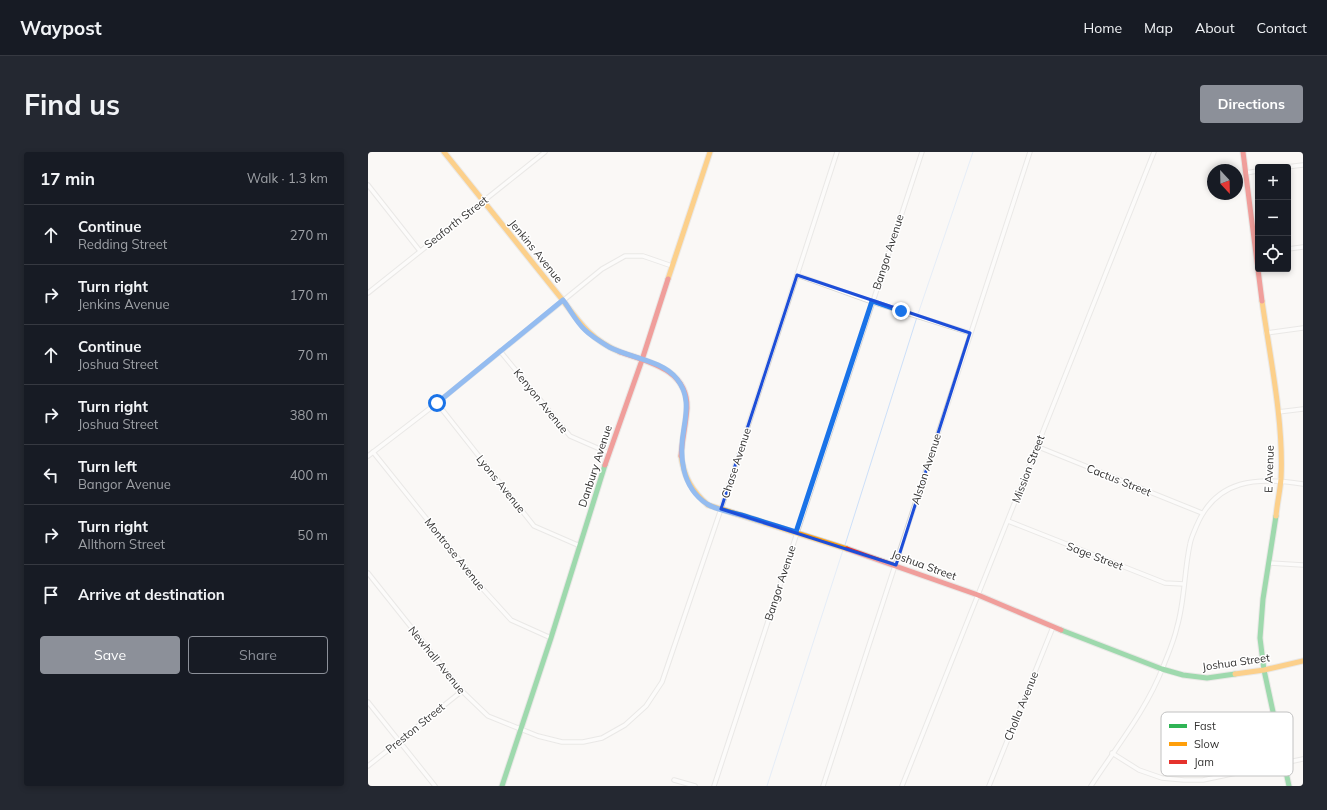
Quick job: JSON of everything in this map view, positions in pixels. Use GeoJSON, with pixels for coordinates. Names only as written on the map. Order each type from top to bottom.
{"type":"FeatureCollection","features":[{"type":"Feature","properties":{"kind":"street","name":"Jenkins Avenue"},"geometry":{"type":"LineString","coordinates":[[444,152],[521,250],[563,300],[584,329],[610,347],[642,360]]}},
{"type":"Feature","properties":{"kind":"street","name":"Seaforth Street"},"geometry":{"type":"LineString","coordinates":[[368,294],[545,152]]}},
{"type":"Feature","properties":{"kind":"street","name":"Danbury Avenue"},"geometry":{"type":"LineString","coordinates":[[502,786],[551,638],[609,453],[642,360],[710,152]]}},
{"type":"Feature","properties":{"kind":"street","name":"Chase Avenue"},"geometry":{"type":"LineString","coordinates":[[520,729],[538,736],[562,742],[583,742],[602,738],[625,725],[646,706],[662,682],[721,509],[837,152]]}},
{"type":"Feature","properties":{"kind":"street","name":"Bangor Avenue"},"geometry":{"type":"LineString","coordinates":[[714,786],[796,532],[922,152]]}},
{"type":"Feature","properties":{"kind":"street","name":"Alston Avenue"},"geometry":{"type":"LineString","coordinates":[[823,786],[1030,152]]}},
{"type":"Feature","properties":{"kind":"street","name":"Mission Street"},"geometry":{"type":"LineString","coordinates":[[902,786],[1154,152]]}},
{"type":"Feature","properties":{"kind":"street","name":"E Avenue"},"geometry":{"type":"LineString","coordinates":[[1242,152],[1255,240]]}},
{"type":"Feature","properties":{"kind":"street"},"geometry":{"type":"LineString","coordinates":[[1291,166],[1303,165]]}},
{"type":"Feature","properties":{"kind":"street"},"geometry":{"type":"LineString","coordinates":[[1245,173],[1255,171]]}},
{"type":"Feature","properties":{"kind":"street"},"geometry":{"type":"LineString","coordinates":[[368,185],[420,251]]}},
{"type":"Feature","properties":{"kind":"street"},"geometry":{"type":"LineString","coordinates":[[1291,249],[1303,247]]}},
{"type":"Feature","properties":{"kind":"street"},"geometry":{"type":"LineString","coordinates":[[368,456],[437,403],[602,269],[624,256],[644,256],[672,266]]}},
{"type":"Feature","properties":{"kind":"street","name":"E Avenue"},"geometry":{"type":"LineString","coordinates":[[1259,272],[1266,334],[1278,412],[1281,446],[1281,480],[1263,599],[1260,638],[1264,670],[1273,712]]}},
{"type":"Feature","properties":{"kind":"street"},"geometry":{"type":"LineString","coordinates":[[797,275],[970,333]]}},
{"type":"Feature","properties":{"kind":"street"},"geometry":{"type":"LineString","coordinates":[[1266,334],[1303,328]]}},
{"type":"Feature","properties":{"kind":"street","name":"Kenyon Avenue"},"geometry":{"type":"LineString","coordinates":[[500,351],[570,436],[609,453]]}},
{"type":"Feature","properties":{"kind":"street","name":"Joshua Street"},"geometry":{"type":"LineString","coordinates":[[642,360],[656,364],[671,372],[683,387],[688,408],[681,450],[686,478],[690,488],[698,497],[708,504],[896,565],[978,595],[1053,627],[1183,675],[1207,678],[1264,670],[1303,661]]}},
{"type":"Feature","properties":{"kind":"street","name":"Lyons Avenue"},"geometry":{"type":"LineString","coordinates":[[437,403],[534,526],[580,546]]}},
{"type":"Feature","properties":{"kind":"street"},"geometry":{"type":"LineString","coordinates":[[1278,412],[1303,409]]}},
{"type":"Feature","properties":{"kind":"street","name":"Cactus Street"},"geometry":{"type":"LineString","coordinates":[[1036,446],[1202,513]]}},
{"type":"Feature","properties":{"kind":"street","name":"Montrose Avenue"},"geometry":{"type":"LineString","coordinates":[[373,452],[482,588],[511,620],[551,638]]}},
{"type":"Feature","properties":{"kind":"street"},"geometry":{"type":"LineString","coordinates":[[1091,786],[1112,753],[1142,712],[1162,668],[1177,627],[1190,542],[1202,513],[1217,496],[1233,486],[1255,481],[1281,480],[1303,484]]}},
{"type":"Feature","properties":{"kind":"street","name":"Sage Street"},"geometry":{"type":"LineString","coordinates":[[1008,521],[1165,582],[1184,584]]}},
{"type":"Feature","properties":{"kind":"street"},"geometry":{"type":"LineString","coordinates":[[1269,563],[1303,565]]}},
{"type":"Feature","properties":{"kind":"street","name":"Newhall Avenue"},"geometry":{"type":"LineString","coordinates":[[368,573],[462,690],[488,716],[520,729]]}},
{"type":"Feature","properties":{"kind":"street","name":"Cholla Avenue"},"geometry":{"type":"LineString","coordinates":[[989,786],[1053,627]]}},
{"type":"Feature","properties":{"kind":"street","name":"Preston Street"},"geometry":{"type":"LineString","coordinates":[[368,766],[462,690]]}},
{"type":"Feature","properties":{"kind":"street"},"geometry":{"type":"LineString","coordinates":[[368,702],[435,786]]}},
{"type":"Feature","properties":{"kind":"street"},"geometry":{"type":"LineString","coordinates":[[1112,753],[1139,770],[1162,778],[1203,780],[1222,776]]}},
{"type":"Feature","properties":{"kind":"street"},"geometry":{"type":"LineString","coordinates":[[1293,761],[1303,759]]}},
{"type":"Feature","properties":{"kind":"street","name":"E Avenue"},"geometry":{"type":"LineString","coordinates":[[1287,776],[1289,786]]}},
{"type":"Feature","properties":{"kind":"street"},"geometry":{"type":"LineString","coordinates":[[674,780],[695,786]]}},
{"type":"Feature","properties":{"kind":"highlighted area"},"geometry":{"type":"Polygon","coordinates":[[[797,275],[970,333],[896,565],[721,509],[797,275]]]}},
{"type":"Feature","properties":{"kind":"waterway"},"geometry":{"type":"LineString","coordinates":[[918,314],[973,152]]}},
{"type":"Feature","properties":{"kind":"waterway"},"geometry":{"type":"LineString","coordinates":[[845,545],[917,317]]}},
{"type":"Feature","properties":{"kind":"waterway"},"geometry":{"type":"LineString","coordinates":[[767,786],[843,550]]}},
{"type":"Feature","properties":{"kind":"traffic: fast"},"geometry":{"type":"LineString","coordinates":[[502,786],[551,638],[605,465]]}},
{"type":"Feature","properties":{"kind":"traffic: fast"},"geometry":{"type":"LineString","coordinates":[[1273,712],[1264,670],[1260,638],[1263,599],[1276,516]]}},
{"type":"Feature","properties":{"kind":"traffic: fast"},"geometry":{"type":"LineString","coordinates":[[1061,630],[1162,669],[1183,675],[1207,678],[1235,674]]}},
{"type":"Feature","properties":{"kind":"traffic: fast"},"geometry":{"type":"LineString","coordinates":[[1287,776],[1289,786]]}},
{"type":"Feature","properties":{"kind":"traffic: slow"},"geometry":{"type":"LineString","coordinates":[[444,152],[586,330],[601,342],[620,352]]}},
{"type":"Feature","properties":{"kind":"traffic: slow"},"geometry":{"type":"LineString","coordinates":[[668,279],[710,152]]}},
{"type":"Feature","properties":{"kind":"traffic: slow"},"geometry":{"type":"LineString","coordinates":[[1262,301],[1276,390],[1280,435],[1281,479],[1276,516]]}},
{"type":"Feature","properties":{"kind":"traffic: slow"},"geometry":{"type":"LineString","coordinates":[[681,456],[684,471],[693,489],[708,505],[847,549]]}},
{"type":"Feature","properties":{"kind":"traffic: slow"},"geometry":{"type":"LineString","coordinates":[[1235,674],[1264,670],[1303,661]]}},
{"type":"Feature","properties":{"kind":"traffic: jam"},"geometry":{"type":"LineString","coordinates":[[1243,152],[1262,301]]}},
{"type":"Feature","properties":{"kind":"traffic: jam"},"geometry":{"type":"LineString","coordinates":[[605,465],[642,360],[668,279]]}},
{"type":"Feature","properties":{"kind":"traffic: jam"},"geometry":{"type":"LineString","coordinates":[[620,352],[642,359],[664,369],[674,376],[681,384],[686,395],[687,408],[681,456]]}},
{"type":"Feature","properties":{"kind":"traffic: jam"},"geometry":{"type":"LineString","coordinates":[[847,549],[978,595],[1061,630]]}},
{"type":"Feature","properties":{"kind":"route"},"geometry":{"type":"LineString","coordinates":[[437,403],[563,300],[584,329],[610,347],[656,364],[671,372],[683,387],[688,408],[681,450],[683,468],[690,488],[698,497],[708,504],[721,509],[796,532],[872,301],[901,311]]}}]}
